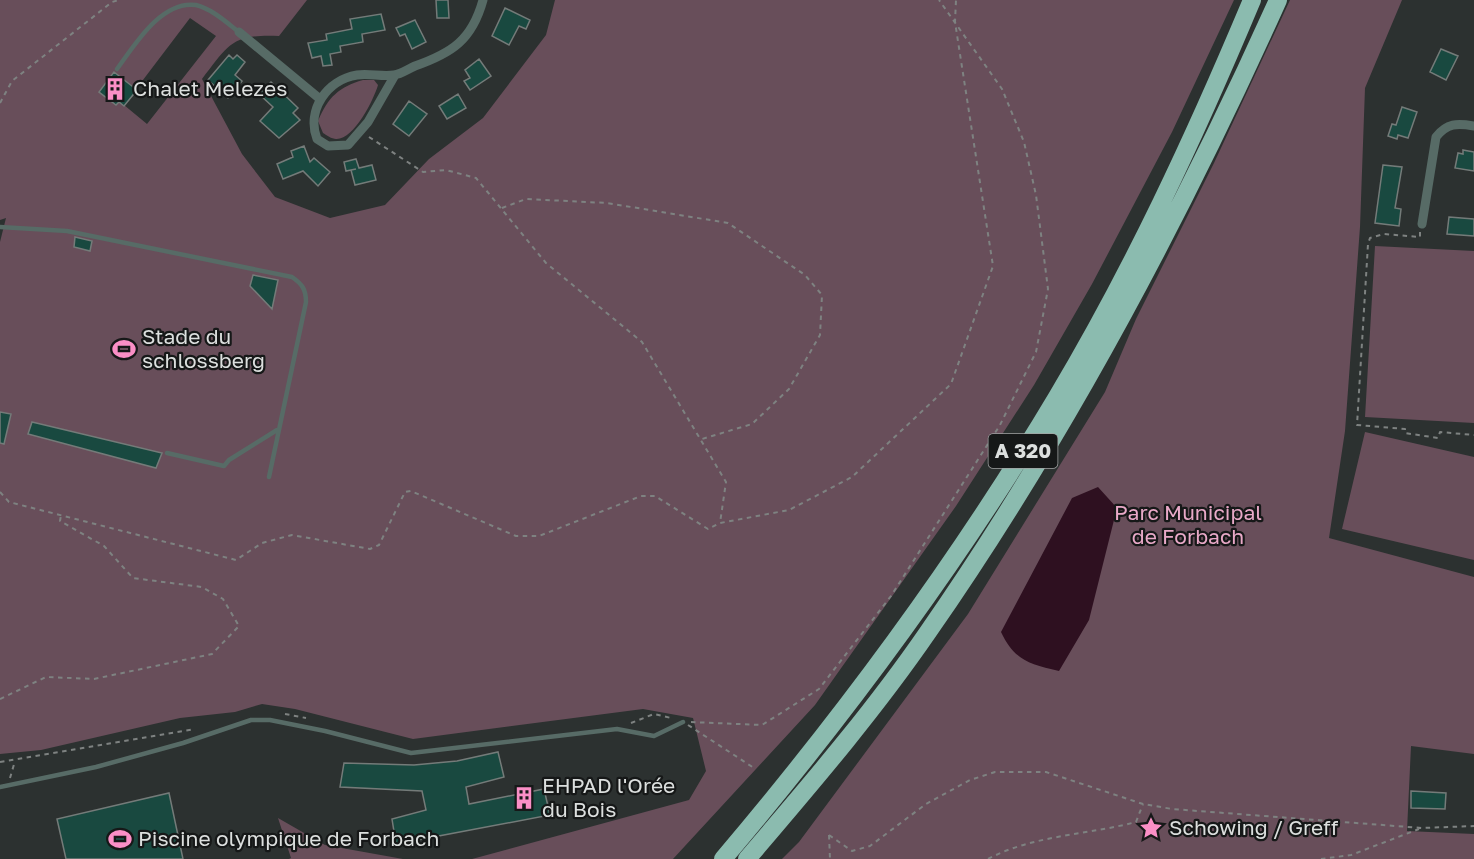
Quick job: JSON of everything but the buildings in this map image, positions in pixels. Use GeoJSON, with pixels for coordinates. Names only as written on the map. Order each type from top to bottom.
{"type":"FeatureCollection","features":[{"type":"Feature","properties":{"kind":"highway","name":"A 320"},"geometry":{"type":"LineString","coordinates":[[723,859],[802,766],[913,619],[1058,397],[1194,138],[1252,0]]}},
{"type":"Feature","properties":{"kind":"highway","name":"A 320"},"geometry":{"type":"LineString","coordinates":[[747,859],[880,699],[928,632],[1016,500],[1130,306],[1278,0]]}},
{"type":"Feature","properties":{"kind":"street"},"geometry":{"type":"LineString","coordinates":[[395,75],[361,132],[348,145],[328,146],[317,139],[312,120],[320,99],[330,87],[350,77],[395,75],[436,60],[454,49],[468,33],[478,16],[483,0]]}},
{"type":"Feature","properties":{"kind":"street"},"geometry":{"type":"LineString","coordinates":[[239,32],[320,99]]}},
{"type":"Feature","properties":{"kind":"street"},"geometry":{"type":"LineString","coordinates":[[1422,224],[1436,137],[1444,127],[1454,124],[1474,126]]}},
{"type":"Feature","properties":{"kind":"lane"},"geometry":{"type":"LineString","coordinates":[[117,69],[159,17],[170,8],[182,4],[207,9],[239,32]]}},
{"type":"Feature","properties":{"kind":"lane"},"geometry":{"type":"LineString","coordinates":[[0,227],[67,231],[292,277],[301,284],[306,291],[306,302],[268,477]]}},
{"type":"Feature","properties":{"kind":"lane"},"geometry":{"type":"LineString","coordinates":[[166,453],[224,466],[229,460],[277,430]]}},
{"type":"Feature","properties":{"kind":"lane"},"geometry":{"type":"LineString","coordinates":[[0,787],[96,767],[183,743],[251,720],[270,720],[325,731],[411,753],[617,729],[654,736],[683,722]]}},
{"type":"Feature","properties":{"kind":"path"},"geometry":{"type":"LineString","coordinates":[[0,103],[12,81],[112,2],[119,0]]}},
{"type":"Feature","properties":{"kind":"path"},"geometry":{"type":"LineString","coordinates":[[623,723],[634,723],[654,714],[683,722],[762,725],[819,689],[891,596],[1000,425],[1036,352],[1048,289],[1036,195],[1024,142],[1002,89],[939,0]]}},
{"type":"Feature","properties":{"kind":"path"},"geometry":{"type":"LineString","coordinates":[[0,492],[9,502],[236,560],[262,543],[292,536],[370,549],[379,544],[405,492],[411,491],[516,536],[539,536],[641,496],[655,496],[708,529],[720,523],[789,510],[852,477],[951,384],[993,266],[955,22],[956,0]]}},
{"type":"Feature","properties":{"kind":"path"},"geometry":{"type":"LineString","coordinates":[[361,132],[423,172],[446,170],[476,178],[546,263],[642,342],[726,482],[720,523]]}},
{"type":"Feature","properties":{"kind":"path"},"geometry":{"type":"LineString","coordinates":[[501,209],[526,199],[607,203],[728,223],[805,275],[822,295],[820,335],[789,389],[752,424],[702,440]]}},
{"type":"Feature","properties":{"kind":"path"},"geometry":{"type":"LineString","coordinates":[[1422,224],[1420,237],[1377,235],[1370,238],[1368,244],[1357,425],[1406,429],[1405,433],[1438,438],[1440,432],[1474,435]]}},
{"type":"Feature","properties":{"kind":"path"},"geometry":{"type":"LineString","coordinates":[[0,699],[46,677],[94,679],[212,654],[239,626],[223,599],[202,587],[133,578],[104,546],[60,521],[61,515]]}},
{"type":"Feature","properties":{"kind":"path"},"geometry":{"type":"LineString","coordinates":[[274,712],[308,718]]}},
{"type":"Feature","properties":{"kind":"path"},"geometry":{"type":"LineString","coordinates":[[683,722],[754,768]]}},
{"type":"Feature","properties":{"kind":"path"},"geometry":{"type":"LineString","coordinates":[[0,762],[200,728]]}},
{"type":"Feature","properties":{"kind":"path"},"geometry":{"type":"LineString","coordinates":[[830,859],[829,835],[852,851],[870,846],[926,804],[970,780],[994,772],[1046,772],[1143,804],[1172,809],[1422,828],[1474,826]]}},
{"type":"Feature","properties":{"kind":"path"},"geometry":{"type":"LineString","coordinates":[[988,859],[1003,851],[1057,836],[1101,832],[1136,822],[1143,804]]}},
{"type":"Feature","properties":{"kind":"path"},"geometry":{"type":"LineString","coordinates":[[1321,859],[1351,855],[1422,828]]}},
{"type":"Feature","properties":{"kind":"green space"},"geometry":{"type":"Polygon","coordinates":[[[0,0],[307,0],[279,36],[241,39],[226,49],[202,79],[242,154],[275,197],[330,218],[385,205],[429,159],[483,118],[546,35],[555,0],[1234,0],[1172,132],[1092,284],[1034,385],[956,506],[815,705],[673,859],[472,859],[689,800],[706,771],[693,718],[643,709],[413,739],[295,709],[262,704],[235,712],[180,718],[41,750],[0,754],[0,242],[6,218],[0,220],[0,0]],[[190,18],[124,105],[147,124],[216,36],[190,18]]]}},
{"type":"Feature","properties":{"kind":"green space","name":"Parc Municipal de Forbach"},"geometry":{"type":"Polygon","coordinates":[[[1290,0],[1402,0],[1365,88],[1360,227],[1345,431],[1329,538],[1474,577],[1474,754],[1411,746],[1407,831],[1474,834],[1474,859],[782,859],[799,842],[968,614],[1105,392],[1136,319],[1214,163],[1290,0]]]}},
{"type":"Feature","properties":{"kind":"green space"},"geometry":{"type":"Polygon","coordinates":[[[363,80],[374,80],[378,85],[368,109],[356,126],[343,138],[331,138],[323,133],[318,121],[330,99],[347,86],[363,80]]]}},
{"type":"Feature","properties":{"kind":"green space"},"geometry":{"type":"Polygon","coordinates":[[[1375,246],[1474,251],[1474,423],[1365,417],[1375,246]]]}},
{"type":"Feature","properties":{"kind":"green space"},"geometry":{"type":"Polygon","coordinates":[[[1365,432],[1474,457],[1474,560],[1342,529],[1365,432]]]}},
{"type":"Feature","properties":{"kind":"green space"},"geometry":{"type":"Polygon","coordinates":[[[278,818],[325,845],[403,859],[289,859],[291,858],[278,818]]]}},
{"type":"Feature","properties":{"kind":"shaded area"},"geometry":{"type":"Polygon","coordinates":[[[1098,487],[1117,508],[1089,620],[1059,671],[1039,666],[1018,655],[1006,642],[1001,632],[1072,498],[1098,487]]]}},
{"type":"Feature","properties":{"kind":"place","name":"Chalet Melezes"},"geometry":{"type":"Point","coordinates":[115,89]}},
{"type":"Feature","properties":{"kind":"place","name":"Stade du schlossberg"},"geometry":{"type":"Point","coordinates":[124,349]}},
{"type":"Feature","properties":{"kind":"place","name":"EHPAD l'Orée du Bois"},"geometry":{"type":"Point","coordinates":[524,798]}},
{"type":"Feature","properties":{"kind":"place","name":"Schowing / Greff"},"geometry":{"type":"Point","coordinates":[1151,828]}},
{"type":"Feature","properties":{"kind":"place","name":"Piscine olympique de Forbach"},"geometry":{"type":"Point","coordinates":[120,839]}}]}
